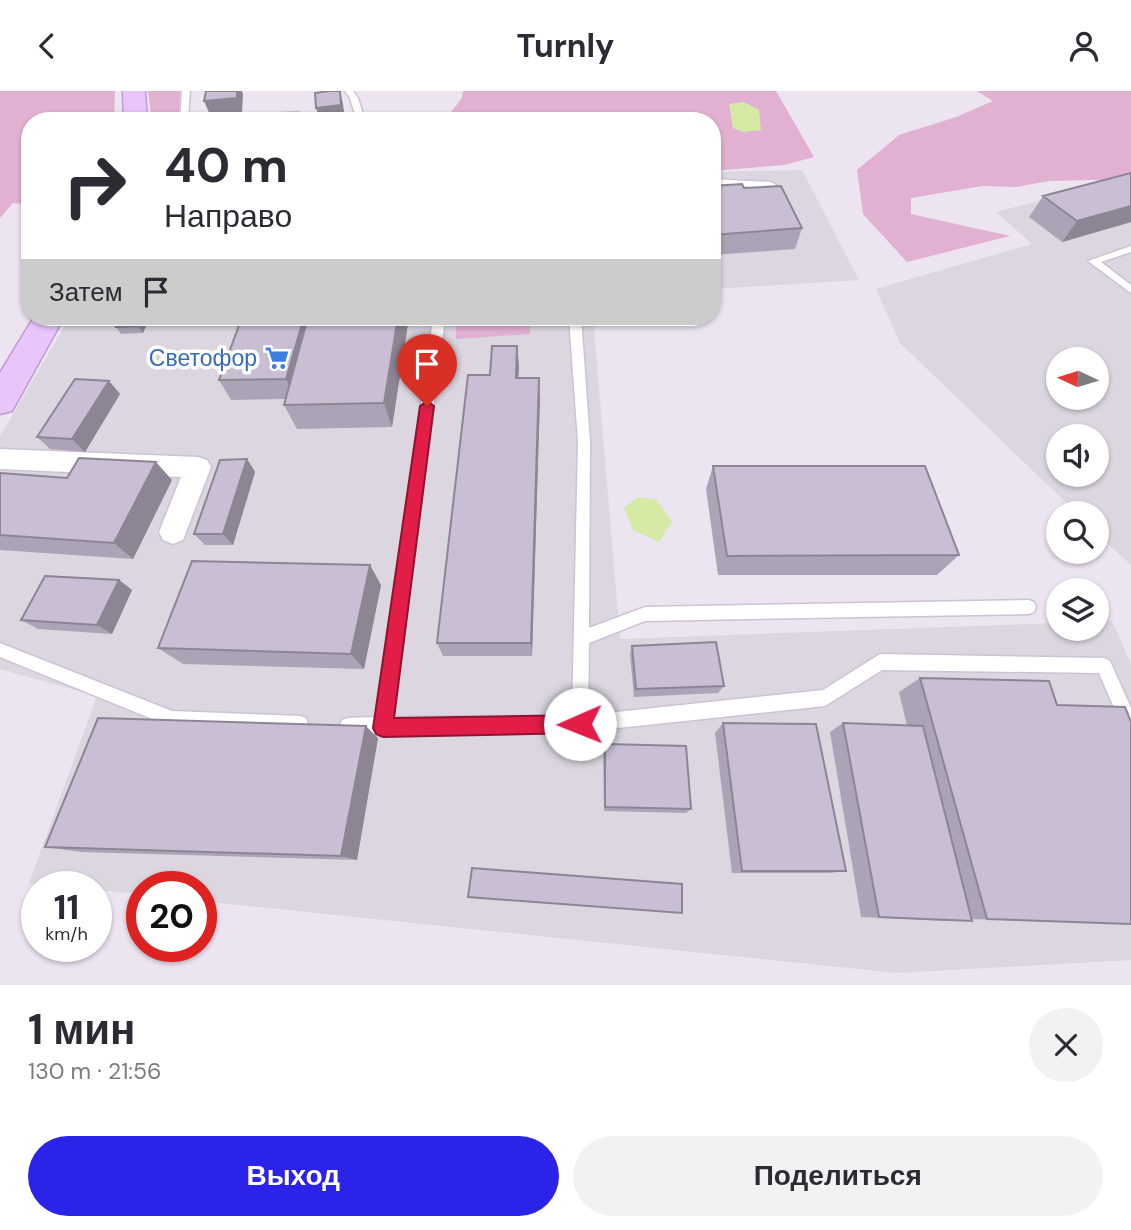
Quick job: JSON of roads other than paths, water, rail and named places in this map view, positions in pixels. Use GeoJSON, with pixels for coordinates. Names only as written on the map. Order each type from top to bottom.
{"type":"FeatureCollection","features":[{"type":"Feature","properties":{"kind":"main road"},"geometry":{"type":"LineString","coordinates":[[134,91],[135,112]]}},
{"type":"Feature","properties":{"kind":"main road"},"geometry":{"type":"LineString","coordinates":[[0,402],[44,326]]}},
{"type":"Feature","properties":{"kind":"street"},"geometry":{"type":"LineString","coordinates":[[0,459],[198,467],[173,532]]}},
{"type":"Feature","properties":{"kind":"lane"},"geometry":{"type":"LineString","coordinates":[[185,112],[186,91]]}},
{"type":"Feature","properties":{"kind":"lane"},"geometry":{"type":"LineString","coordinates":[[349,91],[359,112]]}},
{"type":"Feature","properties":{"kind":"lane"},"geometry":{"type":"LineString","coordinates":[[721,182],[771,185]]}},
{"type":"Feature","properties":{"kind":"lane"},"geometry":{"type":"LineString","coordinates":[[1131,249],[1093,261],[1131,291]]}},
{"type":"Feature","properties":{"kind":"lane"},"geometry":{"type":"LineString","coordinates":[[383,728],[438,326]]}},
{"type":"Feature","properties":{"kind":"lane"},"geometry":{"type":"LineString","coordinates":[[576,326],[584,442],[580,724]]}},
{"type":"Feature","properties":{"kind":"lane"},"geometry":{"type":"LineString","coordinates":[[582,638],[645,614],[1029,607]]}},
{"type":"Feature","properties":{"kind":"lane"},"geometry":{"type":"LineString","coordinates":[[0,650],[172,719],[383,728],[580,724],[825,698],[880,662],[1104,666],[1131,727]]}},
{"type":"Feature","properties":{"kind":"place","name":"Светофор"},"geometry":{"type":"Point","coordinates":[277,358]}}]}
